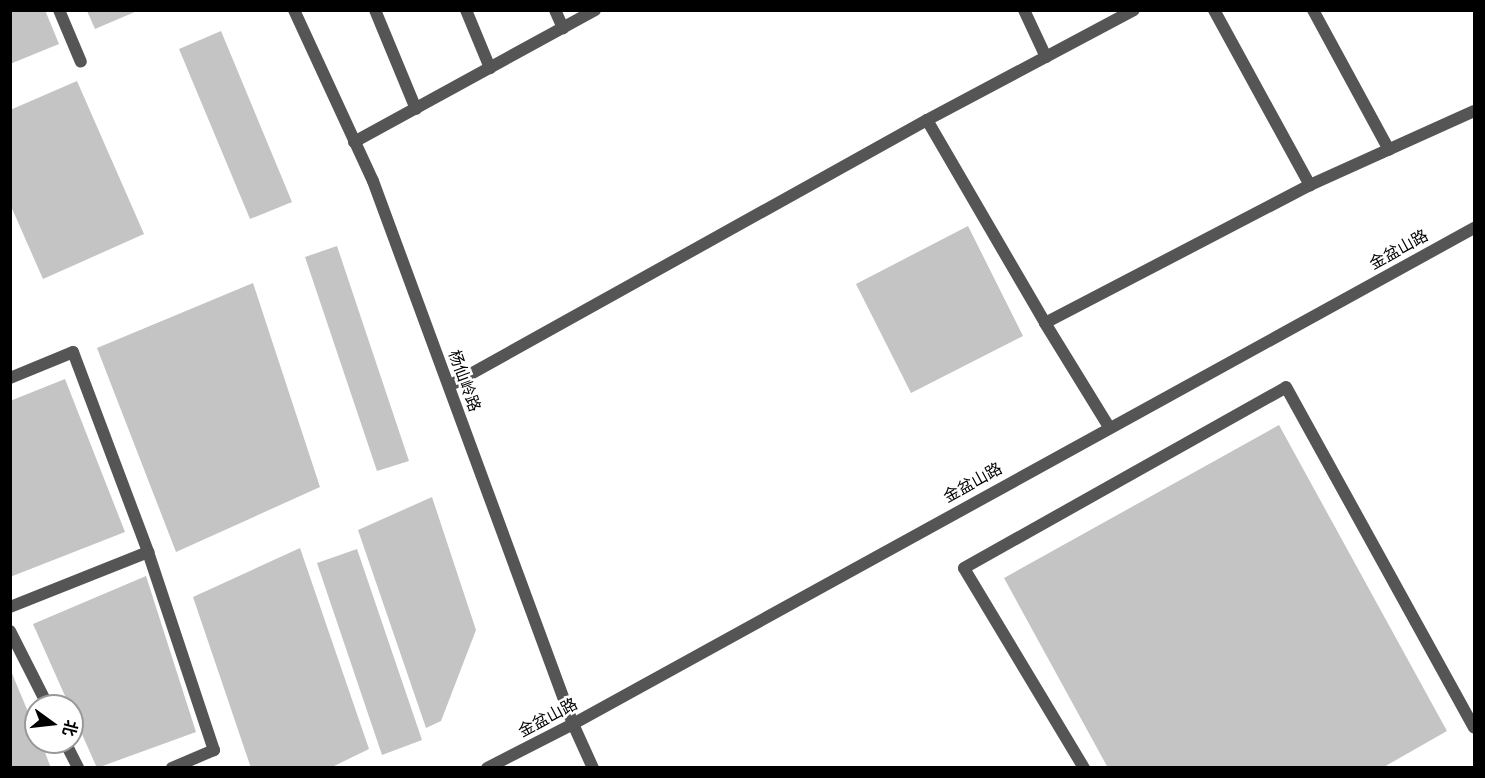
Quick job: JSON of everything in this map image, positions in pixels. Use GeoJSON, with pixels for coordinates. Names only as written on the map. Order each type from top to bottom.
{"type":"FeatureCollection","features":[{"type":"Feature","properties":{"kind":"street"},"geometry":{"type":"LineString","coordinates":[[59,10],[81,62]]}},
{"type":"Feature","properties":{"kind":"street","name":"杨仙岭路"},"geometry":{"type":"LineString","coordinates":[[294,10],[373,182],[573,723],[593,768]]}},
{"type":"Feature","properties":{"kind":"street"},"geometry":{"type":"LineString","coordinates":[[375,10],[416,108]]}},
{"type":"Feature","properties":{"kind":"street"},"geometry":{"type":"LineString","coordinates":[[466,10],[490,68]]}},
{"type":"Feature","properties":{"kind":"street"},"geometry":{"type":"LineString","coordinates":[[555,10],[563,28]]}},
{"type":"Feature","properties":{"kind":"street"},"geometry":{"type":"LineString","coordinates":[[354,142],[595,10]]}},
{"type":"Feature","properties":{"kind":"street"},"geometry":{"type":"LineString","coordinates":[[1024,10],[1046,57]]}},
{"type":"Feature","properties":{"kind":"street"},"geometry":{"type":"LineString","coordinates":[[448,386],[927,120],[1046,57],[1113,15],[1134,10]]}},
{"type":"Feature","properties":{"kind":"street"},"geometry":{"type":"LineString","coordinates":[[1214,10],[1310,185]]}},
{"type":"Feature","properties":{"kind":"street"},"geometry":{"type":"LineString","coordinates":[[1313,10],[1389,150]]}},
{"type":"Feature","properties":{"kind":"street"},"geometry":{"type":"LineString","coordinates":[[1045,323],[1310,185],[1474,111]]}},
{"type":"Feature","properties":{"kind":"street"},"geometry":{"type":"LineString","coordinates":[[927,120],[1045,323],[1109,427]]}},
{"type":"Feature","properties":{"kind":"street","name":"金盆山路"},"geometry":{"type":"LineString","coordinates":[[487,768],[1474,228]]}},
{"type":"Feature","properties":{"kind":"street"},"geometry":{"type":"LineString","coordinates":[[10,378],[73,352],[148,552],[214,750],[172,768]]}},
{"type":"Feature","properties":{"kind":"street"},"geometry":{"type":"LineString","coordinates":[[1084,768],[964,568],[1286,387],[1474,727]]}},
{"type":"Feature","properties":{"kind":"street"},"geometry":{"type":"LineString","coordinates":[[10,607],[148,552]]}},
{"type":"Feature","properties":{"kind":"street"},"geometry":{"type":"LineString","coordinates":[[10,631],[42,694]]}},
{"type":"Feature","properties":{"kind":"street"},"geometry":{"type":"LineString","coordinates":[[71,754],[78,768]]}},
{"type":"Feature","properties":{"kind":"building"},"geometry":{"type":"Polygon","coordinates":[[[10,10],[45,10],[59,44],[10,64],[10,10]]]}},
{"type":"Feature","properties":{"kind":"building"},"geometry":{"type":"Polygon","coordinates":[[[87,11],[137,11],[95,29],[87,11]]]}},
{"type":"Feature","properties":{"kind":"building"},"geometry":{"type":"Polygon","coordinates":[[[221,31],[292,202],[250,219],[179,49],[221,31]]]}},
{"type":"Feature","properties":{"kind":"building"},"geometry":{"type":"Polygon","coordinates":[[[77,81],[144,234],[43,279],[10,204],[10,110],[77,81]]]}},
{"type":"Feature","properties":{"kind":"building"},"geometry":{"type":"Polygon","coordinates":[[[968,226],[1023,336],[911,393],[856,284],[968,226]]]}},
{"type":"Feature","properties":{"kind":"building"},"geometry":{"type":"Polygon","coordinates":[[[337,246],[409,461],[377,471],[305,257],[337,246]]]}},
{"type":"Feature","properties":{"kind":"building"},"geometry":{"type":"Polygon","coordinates":[[[253,283],[320,487],[176,552],[97,348],[253,283]]]}},
{"type":"Feature","properties":{"kind":"building"},"geometry":{"type":"Polygon","coordinates":[[[65,379],[125,532],[10,577],[10,401],[65,379]]]}},
{"type":"Feature","properties":{"kind":"building"},"geometry":{"type":"Polygon","coordinates":[[[1279,425],[1447,731],[1382,768],[1108,768],[1004,578],[1279,425]]]}},
{"type":"Feature","properties":{"kind":"building"},"geometry":{"type":"Polygon","coordinates":[[[432,497],[476,630],[441,721],[426,728],[358,530],[432,497]]]}},
{"type":"Feature","properties":{"kind":"building"},"geometry":{"type":"Polygon","coordinates":[[[300,548],[369,749],[330,768],[251,768],[193,597],[300,548]]]}},
{"type":"Feature","properties":{"kind":"building"},"geometry":{"type":"Polygon","coordinates":[[[357,549],[422,740],[382,755],[317,563],[357,549]]]}},
{"type":"Feature","properties":{"kind":"building"},"geometry":{"type":"Polygon","coordinates":[[[146,576],[196,732],[97,768],[84,739],[84,694],[64,694],[33,624],[146,576]]]}},
{"type":"Feature","properties":{"kind":"building"},"geometry":{"type":"Polygon","coordinates":[[[11,671],[24,702],[24,754],[46,754],[51,768],[11,768],[11,671]]]}}]}
